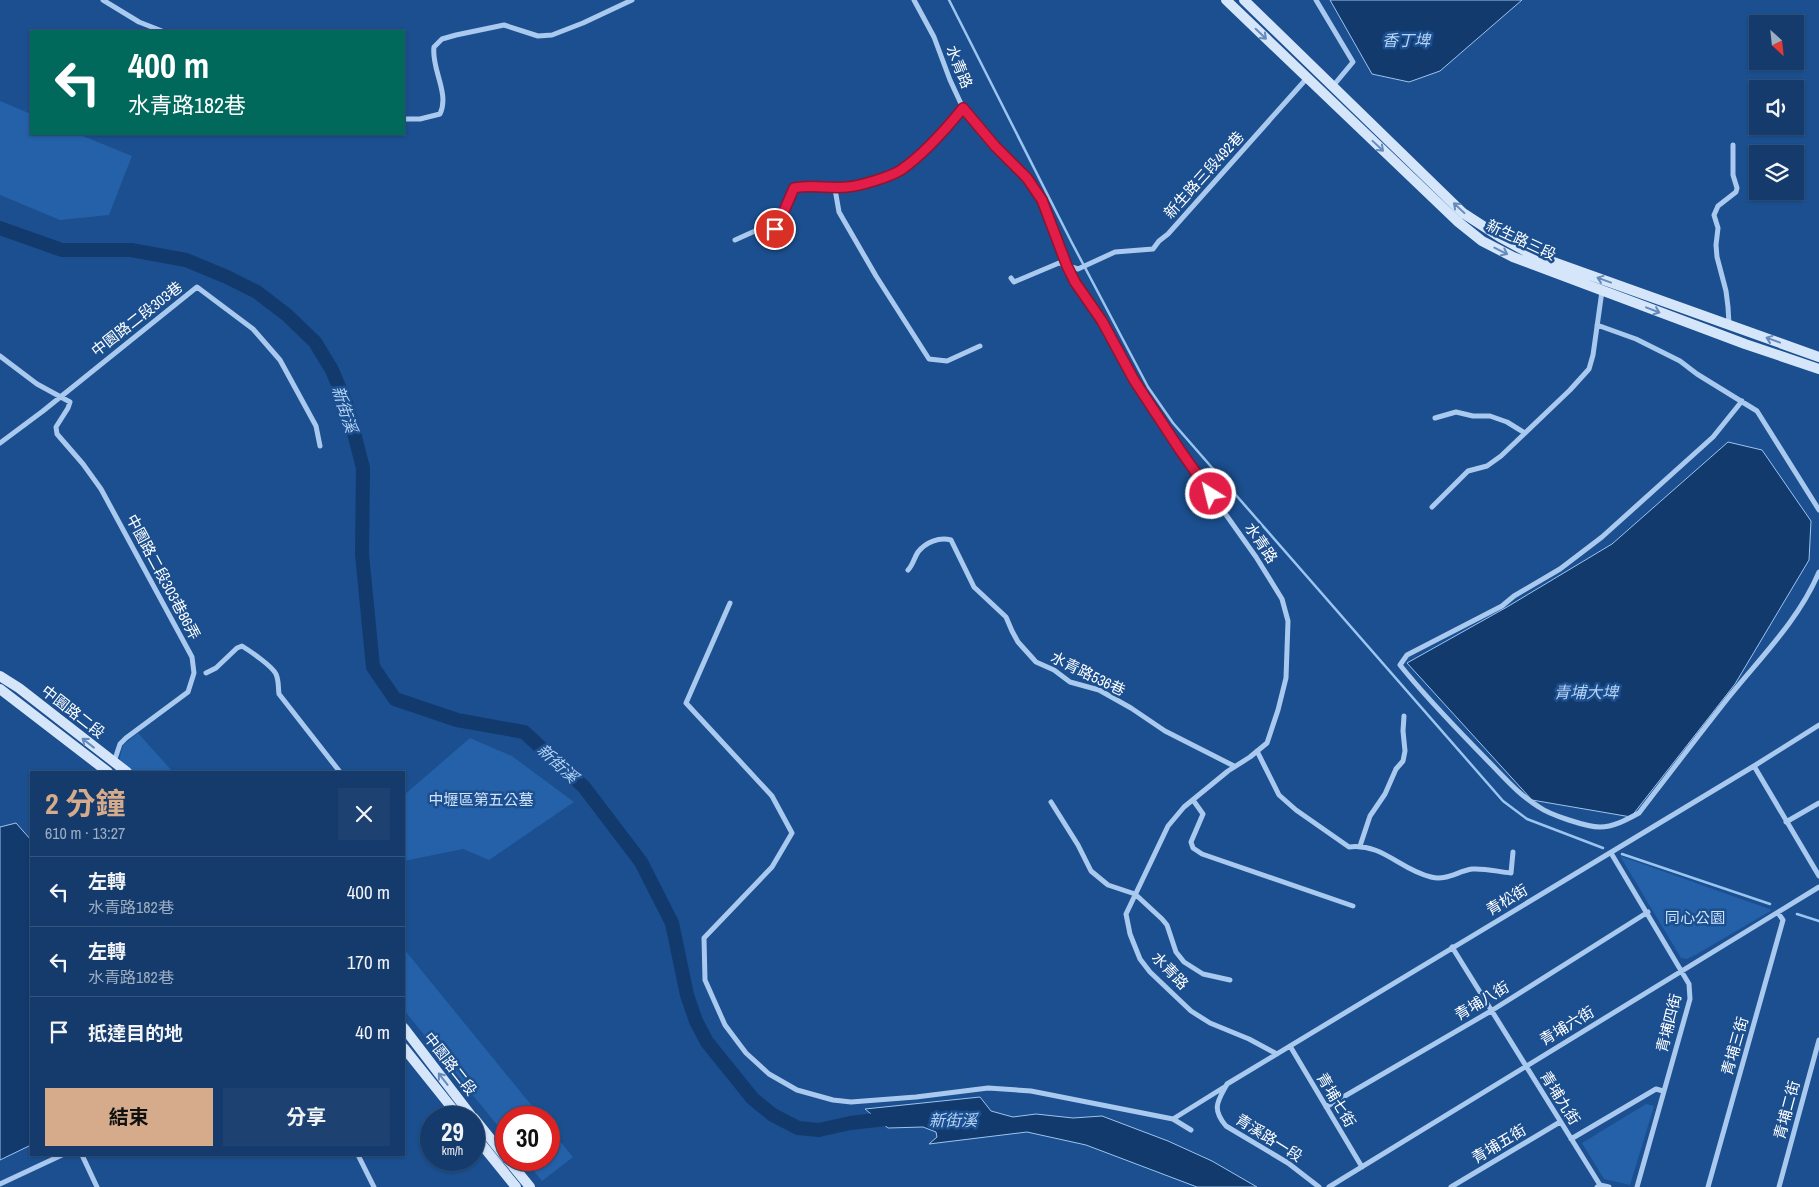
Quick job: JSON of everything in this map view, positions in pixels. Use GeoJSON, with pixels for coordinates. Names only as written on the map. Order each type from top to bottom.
{"type":"FeatureCollection","features":[{"type":"Feature","properties":{"kind":"main road","name":"新生路三段"},"geometry":{"type":"LineString","coordinates":[[1226,0],[1457,221],[1482,241],[1513,257],[1602,291],[1745,344],[1819,369]]}},
{"type":"Feature","properties":{"kind":"main road","name":"新生路三段"},"geometry":{"type":"LineString","coordinates":[[1244,0],[1463,213],[1500,237],[1531,254],[1819,356]]}},
{"type":"Feature","properties":{"kind":"main road","name":"中園路二段"},"geometry":{"type":"LineString","coordinates":[[0,676],[19,688],[126,771]]}},
{"type":"Feature","properties":{"kind":"main road","name":"中園路二段"},"geometry":{"type":"LineString","coordinates":[[0,689],[107,771]]}},
{"type":"Feature","properties":{"kind":"main road"},"geometry":{"type":"LineString","coordinates":[[109,771],[114,763]]}},
{"type":"Feature","properties":{"kind":"main road","name":"中園路二段"},"geometry":{"type":"LineString","coordinates":[[405,1029],[464,1106]]}},
{"type":"Feature","properties":{"kind":"main road","name":"中園路二段"},"geometry":{"type":"LineString","coordinates":[[405,1049],[450,1106]]}},
{"type":"Feature","properties":{"kind":"main road","name":"中園路二段"},"geometry":{"type":"LineString","coordinates":[[485,1132],[495,1145]]}},
{"type":"Feature","properties":{"kind":"main road"},"geometry":{"type":"LineString","coordinates":[[485,1149],[516,1187]]}},
{"type":"Feature","properties":{"kind":"main road","name":"中園路二段"},"geometry":{"type":"LineString","coordinates":[[517,1171],[530,1187]]}},
{"type":"Feature","properties":{"kind":"street"},"geometry":{"type":"LineString","coordinates":[[103,0],[139,22],[159,30]]}},
{"type":"Feature","properties":{"kind":"street"},"geometry":{"type":"LineString","coordinates":[[405,119],[420,119],[440,114],[444,105],[433,56],[434,46],[442,39],[504,25],[538,36],[552,35],[632,0]]}},
{"type":"Feature","properties":{"kind":"street","name":"水青路"},"geometry":{"type":"LineString","coordinates":[[914,0],[934,37],[963,108],[995,146],[1027,178],[1042,200],[1075,282],[1102,321],[1139,388],[1180,450],[1256,557],[1282,599],[1288,621],[1286,678],[1278,710],[1266,743],[1234,766],[1184,807],[1168,826],[1126,914],[1130,934],[1140,959],[1150,972],[1191,1010],[1210,1023],[1249,1039],[1277,1054]]}},
{"type":"Feature","properties":{"kind":"street"},"geometry":{"type":"LineString","coordinates":[[1316,0],[1353,62],[1333,86]]}},
{"type":"Feature","properties":{"kind":"street","name":"新生路三段492巷"},"geometry":{"type":"LineString","coordinates":[[1067,266],[1078,268],[1115,252],[1153,249],[1316,70]]}},
{"type":"Feature","properties":{"kind":"street"},"geometry":{"type":"LineString","coordinates":[[735,240],[755,231],[775,229],[794,188],[806,186],[835,189],[857,186],[900,171],[924,150],[963,108]]}},
{"type":"Feature","properties":{"kind":"street"},"geometry":{"type":"LineString","coordinates":[[1729,324],[1726,290],[1717,257],[1718,228],[1714,215],[1718,206],[1736,192],[1733,145]]}},
{"type":"Feature","properties":{"kind":"street"},"geometry":{"type":"LineString","coordinates":[[835,189],[839,212],[876,276],[929,359],[947,361],[980,346]]}},
{"type":"Feature","properties":{"kind":"street"},"geometry":{"type":"LineString","coordinates":[[1011,278],[1014,282],[1024,279],[1059,263],[1067,266]]}},
{"type":"Feature","properties":{"kind":"street","name":"中園路二段303巷"},"geometry":{"type":"LineString","coordinates":[[0,443],[197,287],[253,329],[280,360],[316,426],[320,446]]}},
{"type":"Feature","properties":{"kind":"street"},"geometry":{"type":"LineString","coordinates":[[1432,507],[1468,471],[1487,466],[1501,456],[1570,390],[1589,369],[1593,355],[1602,291]]}},
{"type":"Feature","properties":{"kind":"street"},"geometry":{"type":"LineString","coordinates":[[1597,325],[1636,339],[1680,361],[1697,374],[1757,411],[1819,510]]}},
{"type":"Feature","properties":{"kind":"street"},"geometry":{"type":"LineString","coordinates":[[0,356],[37,384],[60,397]]}},
{"type":"Feature","properties":{"kind":"street","name":"中園路二段303巷86弄"},"geometry":{"type":"LineString","coordinates":[[60,397],[70,402],[56,426],[56,434],[83,464],[101,489],[192,657],[194,673],[188,692],[126,738],[120,744],[114,763]]}},
{"type":"Feature","properties":{"kind":"street"},"geometry":{"type":"LineString","coordinates":[[1742,401],[1713,437],[1602,537],[1560,569],[1514,596],[1502,606],[1407,655],[1400,665],[1465,738],[1522,795],[1540,808],[1578,822],[1600,827],[1623,822],[1639,813],[1728,698],[1795,616],[1819,572]]}},
{"type":"Feature","properties":{"kind":"street"},"geometry":{"type":"LineString","coordinates":[[1435,418],[1456,412],[1474,416],[1490,416],[1507,422],[1525,433]]}},
{"type":"Feature","properties":{"kind":"street","name":"水青路536巷"},"geometry":{"type":"LineString","coordinates":[[908,570],[918,552],[925,546],[941,538],[951,540],[974,587],[1006,617],[1018,642],[1036,662],[1054,670],[1070,682],[1098,690],[1165,731],[1234,766]]}},
{"type":"Feature","properties":{"kind":"street"},"geometry":{"type":"LineString","coordinates":[[730,602],[686,703],[772,796],[792,833],[772,867],[704,938],[705,980],[725,1025],[746,1052],[768,1074],[797,1090],[833,1100],[851,1102],[916,1097],[988,1088],[1031,1090],[1172,1119],[1191,1130]]}},
{"type":"Feature","properties":{"kind":"street"},"geometry":{"type":"LineString","coordinates":[[206,674],[216,668],[237,648],[242,646],[248,650],[274,671],[278,682],[279,694],[339,771]]}},
{"type":"Feature","properties":{"kind":"street"},"geometry":{"type":"LineString","coordinates":[[1360,846],[1370,816],[1385,794],[1396,768],[1403,761],[1405,751],[1402,731],[1404,716]]}},
{"type":"Feature","properties":{"kind":"street","name":"青松街"},"geometry":{"type":"LineString","coordinates":[[1172,1119],[1819,725]]}},
{"type":"Feature","properties":{"kind":"street"},"geometry":{"type":"LineString","coordinates":[[1257,751],[1279,795],[1296,810],[1349,847],[1360,846],[1382,851],[1412,870],[1432,878],[1444,878],[1472,869],[1511,873],[1513,852]]}},
{"type":"Feature","properties":{"kind":"street"},"geometry":{"type":"LineString","coordinates":[[1754,766],[1819,876]]}},
{"type":"Feature","properties":{"kind":"street"},"geometry":{"type":"LineString","coordinates":[[1193,800],[1204,814],[1191,842],[1193,848],[1202,854],[1353,906]]}},
{"type":"Feature","properties":{"kind":"street"},"geometry":{"type":"LineString","coordinates":[[1051,802],[1078,845],[1091,871],[1108,885],[1136,894],[1167,924],[1176,952],[1184,962],[1203,974],[1230,980]]}},
{"type":"Feature","properties":{"kind":"street"},"geometry":{"type":"LineString","coordinates":[[1786,822],[1819,803]]}},
{"type":"Feature","properties":{"kind":"street","name":"青埔四街"},"geometry":{"type":"LineString","coordinates":[[1611,852],[1689,984],[1690,999],[1637,1187]]}},
{"type":"Feature","properties":{"kind":"street","name":"青埔六街"},"geometry":{"type":"LineString","coordinates":[[1329,1187],[1819,887]]}},
{"type":"Feature","properties":{"kind":"street","name":"青埔八街"},"geometry":{"type":"LineString","coordinates":[[1326,1107],[1490,1011],[1648,912]]}},
{"type":"Feature","properties":{"kind":"street","name":"青埔三街"},"geometry":{"type":"LineString","coordinates":[[1708,1187],[1783,920],[1778,913]]}},
{"type":"Feature","properties":{"kind":"street","name":"青埔九街"},"geometry":{"type":"LineString","coordinates":[[1452,948],[1598,1186]]}},
{"type":"Feature","properties":{"kind":"street","name":"青埔二街"},"geometry":{"type":"LineString","coordinates":[[1779,1187],[1819,1040]]}},
{"type":"Feature","properties":{"kind":"street","name":"青埔七街"},"geometry":{"type":"LineString","coordinates":[[1290,1046],[1362,1167]]}},
{"type":"Feature","properties":{"kind":"street","name":"青溪路一段"},"geometry":{"type":"LineString","coordinates":[[1226,1085],[1216,1104],[1218,1116],[1226,1126],[1288,1163],[1319,1187]]}},
{"type":"Feature","properties":{"kind":"street"},"geometry":{"type":"LineString","coordinates":[[1570,1138],[1656,1089],[1663,1091]]}},
{"type":"Feature","properties":{"kind":"street","name":"青埔五街"},"geometry":{"type":"LineString","coordinates":[[1451,1187],[1560,1122]]}},
{"type":"Feature","properties":{"kind":"street"},"geometry":{"type":"LineString","coordinates":[[0,1184],[60,1156]]}},
{"type":"Feature","properties":{"kind":"street"},"geometry":{"type":"LineString","coordinates":[[82,1156],[97,1187]]}},
{"type":"Feature","properties":{"kind":"street"},"geometry":{"type":"LineString","coordinates":[[358,1156],[374,1187]]}},
{"type":"Feature","properties":{"kind":"street"},"geometry":{"type":"LineString","coordinates":[[1598,1186],[1610,1187]]}},
{"type":"Feature","properties":{"kind":"green space"},"geometry":{"type":"Polygon","coordinates":[[[0,101],[30,114],[30,135],[80,135],[132,156],[109,215],[60,220],[0,195],[0,101]]]}},
{"type":"Feature","properties":{"kind":"green space"},"geometry":{"type":"Polygon","coordinates":[[[138,733],[172,771],[133,771],[119,761],[123,745],[138,733]]]}},
{"type":"Feature","properties":{"kind":"green space","name":"中壢區第五公墓"},"geometry":{"type":"Polygon","coordinates":[[[470,738],[512,756],[574,802],[489,860],[463,849],[405,861],[405,794],[470,738]]]}},
{"type":"Feature","properties":{"kind":"green space","name":"同心公園"},"geometry":{"type":"Polygon","coordinates":[[[1620,856],[1772,910],[1697,954],[1687,959],[1681,958],[1620,856]]]}},
{"type":"Feature","properties":{"kind":"green space"},"geometry":{"type":"Polygon","coordinates":[[[405,950],[532,1106],[495,1106],[495,1122],[485,1110],[485,1106],[482,1106],[405,1011],[405,950]]]}},
{"type":"Feature","properties":{"kind":"green space"},"geometry":{"type":"Polygon","coordinates":[[[1646,1104],[1654,1106],[1630,1185],[1604,1179],[1582,1143],[1646,1104]]]}},
{"type":"Feature","properties":{"kind":"green space"},"geometry":{"type":"Polygon","coordinates":[[[560,1141],[573,1157],[560,1167],[560,1141]]]}},
{"type":"Feature","properties":{"kind":"green space"},"geometry":{"type":"Polygon","coordinates":[[[534,1171],[555,1171],[542,1181],[534,1171]]]}},
{"type":"Feature","properties":{"kind":"water","name":"香丁埤"},"geometry":{"type":"Polygon","coordinates":[[[1330,0],[1522,0],[1440,71],[1409,82],[1372,74],[1330,0]]]}},
{"type":"Feature","properties":{"kind":"water","name":"青埔大埤"},"geometry":{"type":"Polygon","coordinates":[[[1728,442],[1762,450],[1811,521],[1809,560],[1735,684],[1631,817],[1532,800],[1407,663],[1507,607],[1612,544],[1728,442]]]}},
{"type":"Feature","properties":{"kind":"water"},"geometry":{"type":"Polygon","coordinates":[[[16,823],[30,839],[30,1145],[0,1160],[0,827],[16,823]]]}},
{"type":"Feature","properties":{"kind":"water","name":"新街溪"},"geometry":{"type":"Polygon","coordinates":[[[980,1097],[991,1111],[1013,1117],[1036,1114],[1073,1118],[1102,1116],[1168,1141],[1212,1161],[1257,1187],[1197,1187],[1086,1145],[1027,1132],[929,1144],[937,1137],[936,1132],[923,1127],[888,1128],[865,1109],[980,1097]]]}},
{"type":"Feature","properties":{"kind":"waterway"},"geometry":{"type":"LineString","coordinates":[[949,0],[1072,243],[1148,387],[1173,423],[1503,801],[1527,819],[1603,848]]}},
{"type":"Feature","properties":{"kind":"waterway","name":"新街溪"},"geometry":{"type":"LineString","coordinates":[[0,228],[62,250],[131,250],[186,260],[257,292],[287,315],[315,342],[332,370],[347,406],[363,468],[362,554],[373,667],[395,699],[457,720],[524,732],[584,787],[641,862],[672,923],[687,995],[696,1021],[707,1042],[753,1099],[773,1115],[798,1128],[819,1130],[850,1123],[894,1118]]}},
{"type":"Feature","properties":{"kind":"waterway"},"geometry":{"type":"LineString","coordinates":[[1622,854],[1770,904]]}},
{"type":"Feature","properties":{"kind":"waterway"},"geometry":{"type":"LineString","coordinates":[[1797,914],[1819,921]]}},
{"type":"Feature","properties":{"kind":"route"},"geometry":{"type":"LineString","coordinates":[[775,229],[794,188],[806,186],[835,189],[857,186],[900,171],[924,150],[963,108],[995,146],[1027,178],[1042,200],[1075,282],[1102,321],[1134,380],[1211,494]]}}]}
